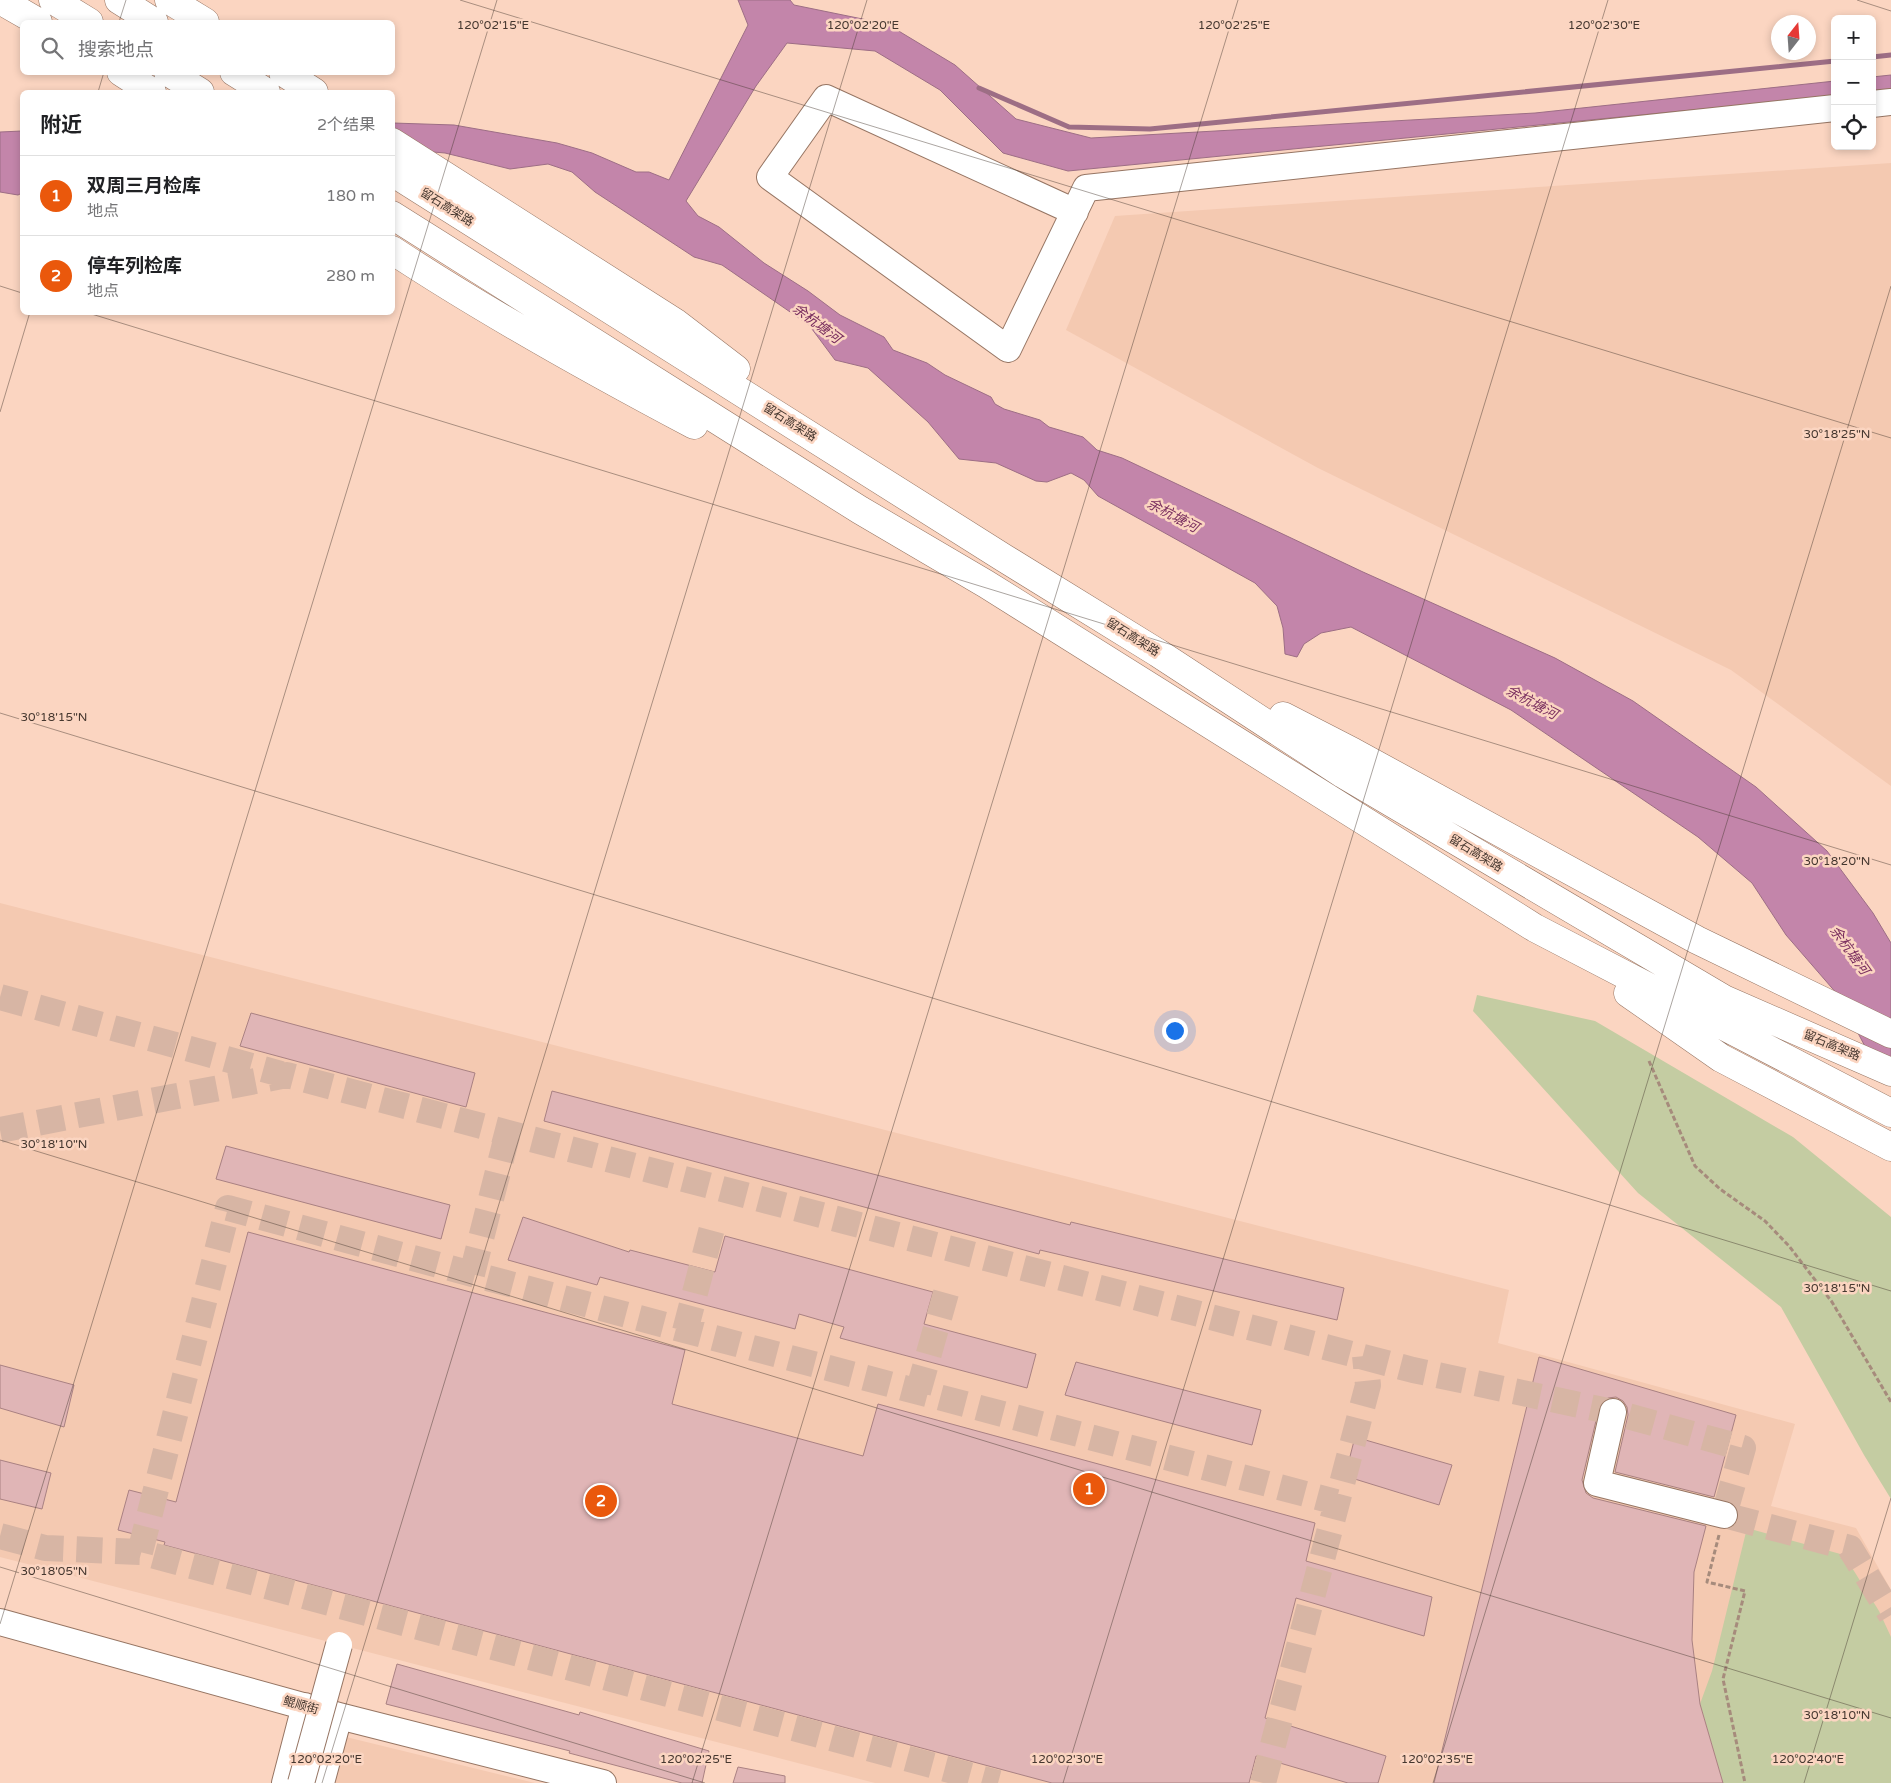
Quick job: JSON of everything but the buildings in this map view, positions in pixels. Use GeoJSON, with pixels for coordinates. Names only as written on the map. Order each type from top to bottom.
{"type":"FeatureCollection","features":[{"type":"Feature","properties":{"kind":"highway"},"geometry":{"type":"LineString","coordinates":[[0,0],[35,20]]}},
{"type":"Feature","properties":{"kind":"highway"},"geometry":{"type":"LineString","coordinates":[[53,0],[86,20]]}},
{"type":"Feature","properties":{"kind":"highway"},"geometry":{"type":"LineString","coordinates":[[118,0],[151,20]]}},
{"type":"Feature","properties":{"kind":"highway"},"geometry":{"type":"LineString","coordinates":[[169,0],[202,20]]}},
{"type":"Feature","properties":{"kind":"highway"},"geometry":{"type":"LineString","coordinates":[[126,75],[149,90]]}},
{"type":"Feature","properties":{"kind":"highway"},"geometry":{"type":"LineString","coordinates":[[173,75],[197,90]]}},
{"type":"Feature","properties":{"kind":"highway"},"geometry":{"type":"LineString","coordinates":[[239,75],[263,90]]}},
{"type":"Feature","properties":{"kind":"highway"},"geometry":{"type":"LineString","coordinates":[[288,75],[311,90]]}},
{"type":"Feature","properties":{"kind":"highway"},"geometry":{"type":"LineString","coordinates":[[395,144],[676,324],[889,484]]}},
{"type":"Feature","properties":{"kind":"highway","name":"留石高架路"},"geometry":{"type":"LineString","coordinates":[[395,174],[1158,653],[1342,774],[1724,999],[1891,1072]]}},
{"type":"Feature","properties":{"kind":"highway"},"geometry":{"type":"LineString","coordinates":[[395,217],[860,510],[986,584],[1535,928],[1721,1058],[1891,1147]]}},
{"type":"Feature","properties":{"kind":"highway"},"geometry":{"type":"LineString","coordinates":[[395,252],[430,275],[631,392],[860,510]]}},
{"type":"Feature","properties":{"kind":"highway"},"geometry":{"type":"LineString","coordinates":[[1158,653],[1353,752],[1697,940],[1891,1034]]}},
{"type":"Feature","properties":{"kind":"highway"},"geometry":{"type":"LineString","coordinates":[[1535,928],[1891,1113]]}},
{"type":"Feature","properties":{"kind":"street"},"geometry":{"type":"LineString","coordinates":[[1075,212],[826,98],[770,177],[1008,349],[1075,212],[1086,188],[1831,108]]}},
{"type":"Feature","properties":{"kind":"street"},"geometry":{"type":"LineString","coordinates":[[1876,104],[1891,102]]}},
{"type":"Feature","properties":{"kind":"street"},"geometry":{"type":"LineString","coordinates":[[1613,1412],[1597,1483],[1724,1515]]}},
{"type":"Feature","properties":{"kind":"street","name":"鲲顺街"},"geometry":{"type":"LineString","coordinates":[[0,1622],[339,1716],[603,1783]]}},
{"type":"Feature","properties":{"kind":"street"},"geometry":{"type":"LineString","coordinates":[[301,1783],[339,1645]]}},
{"type":"Feature","properties":{"kind":"street"},"geometry":{"type":"LineString","coordinates":[[285,1783],[305,1706]]}},
{"type":"Feature","properties":{"kind":"street"},"geometry":{"type":"LineString","coordinates":[[321,1783],[339,1716]]}},
{"type":"Feature","properties":{"kind":"path"},"geometry":{"type":"LineString","coordinates":[[1649,1062],[1695,1166],[1720,1189],[1765,1221],[1789,1246],[1832,1302],[1891,1402]]}},
{"type":"Feature","properties":{"kind":"path"},"geometry":{"type":"LineString","coordinates":[[1724,1515],[1707,1582],[1745,1591],[1723,1679],[1745,1783]]}},
{"type":"Feature","properties":{"kind":"shaded area"},"geometry":{"type":"Polygon","coordinates":[[[1891,163],[1891,786],[1731,670],[1318,468],[1066,330],[1115,216],[1891,163]]]}},
{"type":"Feature","properties":{"kind":"shaded area"},"geometry":{"type":"Polygon","coordinates":[[[0,903],[1509,1290],[1498,1343],[1795,1424],[1771,1506],[1856,1528],[1891,1590],[1891,1783],[875,1783],[0,1557],[0,903]]]}},
{"type":"Feature","properties":{"kind":"shaded area"},"geometry":{"type":"Polygon","coordinates":[[[346,1737],[535,1783],[334,1783],[346,1737]]]}},
{"type":"Feature","properties":{"kind":"green space"},"geometry":{"type":"Polygon","coordinates":[[[1477,995],[1595,1021],[1793,1137],[1891,1217],[1891,1499],[1864,1455],[1781,1307],[1638,1193],[1473,1011],[1477,995]]]}},
{"type":"Feature","properties":{"kind":"green space"},"geometry":{"type":"Polygon","coordinates":[[[1747,1528],[1844,1555],[1879,1611],[1891,1637],[1891,1783],[1723,1783],[1700,1704],[1712,1671],[1747,1528]]]}},
{"type":"Feature","properties":{"kind":"water","name":"余杭塘河"},"geometry":{"type":"Polygon","coordinates":[[[738,0],[790,0],[794,5],[887,24],[955,65],[1016,119],[1091,138],[1535,113],[1831,81],[1831,96],[1068,171],[1003,153],[940,90],[875,51],[787,43],[756,86],[686,201],[698,216],[719,227],[764,263],[808,291],[840,315],[884,337],[893,350],[927,363],[945,375],[991,397],[995,404],[1004,409],[1040,420],[1049,427],[1083,437],[1097,450],[1122,458],[1363,572],[1555,658],[1633,701],[1756,787],[1827,851],[1873,913],[1891,943],[1891,1062],[1869,1054],[1838,995],[1786,935],[1752,883],[1698,837],[1511,710],[1351,627],[1321,633],[1304,644],[1297,657],[1285,654],[1283,628],[1277,606],[1255,583],[1098,496],[1084,480],[1071,473],[1047,482],[1036,481],[996,463],[959,459],[928,422],[868,368],[835,360],[809,325],[722,265],[694,257],[595,192],[572,172],[548,164],[510,169],[445,153],[410,150],[395,151],[395,123],[454,125],[557,143],[592,153],[636,172],[649,172],[669,180],[748,25],[738,0]]]}},
{"type":"Feature","properties":{"kind":"water"},"geometry":{"type":"Polygon","coordinates":[[[1891,75],[1891,91],[1876,93],[1876,77],[1891,75]]]}},
{"type":"Feature","properties":{"kind":"water"},"geometry":{"type":"Polygon","coordinates":[[[20,131],[20,194],[18,195],[0,192],[0,132],[20,131]]]}},
{"type":"Feature","properties":{"kind":"waterway"},"geometry":{"type":"LineString","coordinates":[[1876,57],[1891,55]]}},
{"type":"Feature","properties":{"kind":"waterway"},"geometry":{"type":"LineString","coordinates":[[979,88],[1069,127],[1150,129],[1831,61]]}},
{"type":"Feature","properties":{"kind":"tunnel"},"geometry":{"type":"LineString","coordinates":[[0,997],[281,1074]]}},
{"type":"Feature","properties":{"kind":"tunnel"},"geometry":{"type":"LineString","coordinates":[[0,1130],[287,1075],[1413,1370],[1613,1412],[1743,1448],[1724,1515],[1850,1548],[1891,1615]]}},
{"type":"Feature","properties":{"kind":"tunnel"},"geometry":{"type":"LineString","coordinates":[[472,1274],[508,1132]]}},
{"type":"Feature","properties":{"kind":"tunnel"},"geometry":{"type":"LineString","coordinates":[[140,1552],[228,1208],[1336,1502]]}},
{"type":"Feature","properties":{"kind":"tunnel"},"geometry":{"type":"LineString","coordinates":[[685,1331],[712,1228]]}},
{"type":"Feature","properties":{"kind":"tunnel"},"geometry":{"type":"LineString","coordinates":[[918,1392],[946,1293]]}},
{"type":"Feature","properties":{"kind":"tunnel"},"geometry":{"type":"LineString","coordinates":[[1263,1783],[1368,1385],[1365,1356]]}},
{"type":"Feature","properties":{"kind":"tunnel"},"geometry":{"type":"LineString","coordinates":[[0,1536],[45,1548],[140,1552],[998,1783]]}},
{"type":"Feature","properties":{"kind":"place","name":"双周三月检库"},"geometry":{"type":"Point","coordinates":[1089,1489]}},
{"type":"Feature","properties":{"kind":"place","name":"停车列检库"},"geometry":{"type":"Point","coordinates":[601,1501]}}]}
